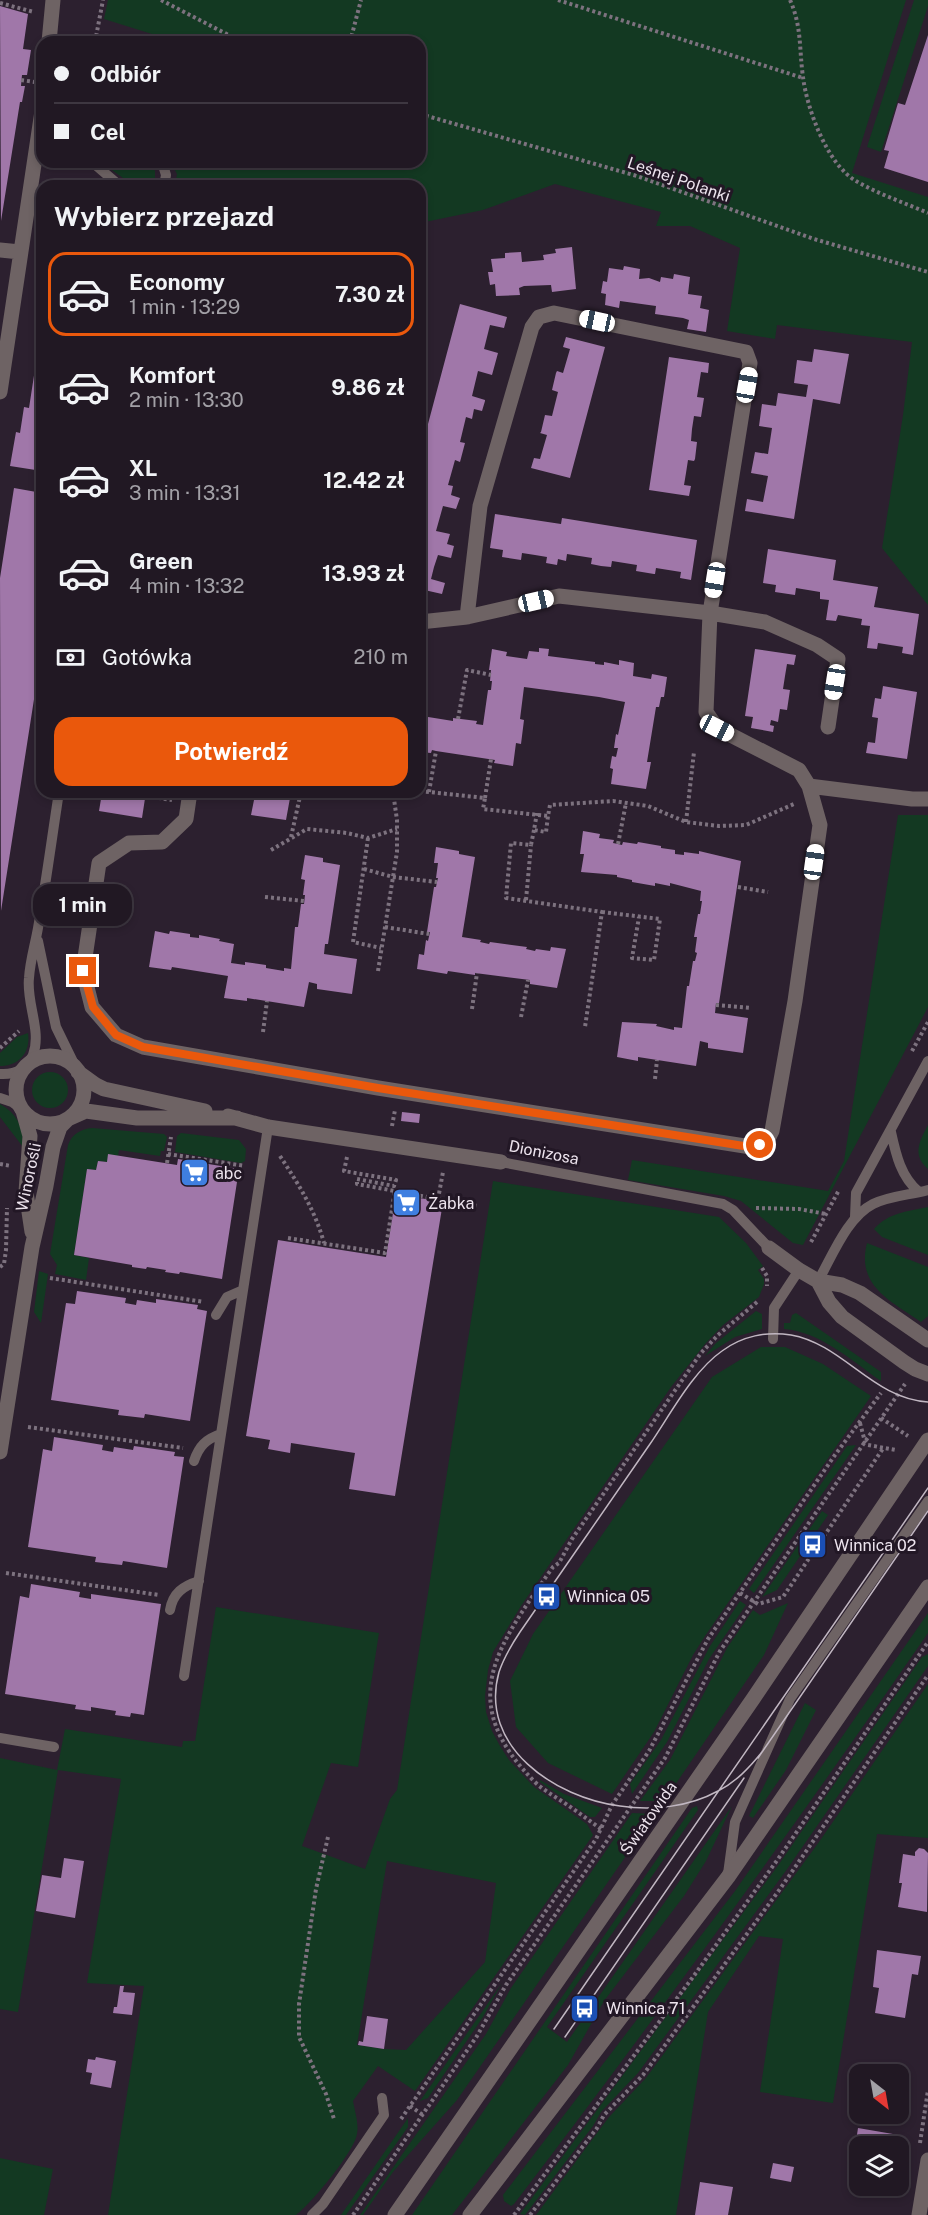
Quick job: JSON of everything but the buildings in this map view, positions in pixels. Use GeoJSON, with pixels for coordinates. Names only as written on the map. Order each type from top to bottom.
{"type":"FeatureCollection","features":[{"type":"Feature","properties":{"kind":"street"},"geometry":{"type":"LineString","coordinates":[[50,36],[53,0]]}},
{"type":"Feature","properties":{"kind":"street"},"geometry":{"type":"LineString","coordinates":[[0,392],[36,149]]}},
{"type":"Feature","properties":{"kind":"street"},"geometry":{"type":"LineString","coordinates":[[0,250],[20,252]]}},
{"type":"Feature","properties":{"kind":"street"},"geometry":{"type":"LineString","coordinates":[[189,798],[186,819],[162,842],[129,843],[99,863],[83,971],[93,1007],[116,1035],[143,1047],[245,1066],[750,1147],[768,1139],[772,1131],[795,1001],[819,825],[809,786],[799,770],[717,728],[706,712],[710,613],[750,363],[746,352],[554,313],[540,317],[532,327],[480,506],[467,617]]}},
{"type":"Feature","properties":{"kind":"street"},"geometry":{"type":"LineString","coordinates":[[426,621],[467,617],[559,596],[710,613],[765,622],[816,645],[838,659],[828,727]]}},
{"type":"Feature","properties":{"kind":"street"},"geometry":{"type":"LineString","coordinates":[[809,786],[928,799]]}},
{"type":"Feature","properties":{"kind":"street"},"geometry":{"type":"LineString","coordinates":[[57,1057],[66,1060],[78,1072],[83,1097],[80,1106],[68,1119],[60,1122],[36,1121],[19,1104],[16,1089],[21,1073],[40,1058],[57,1057]]}},
{"type":"Feature","properties":{"kind":"street","name":"Dionizosa"},"geometry":{"type":"LineString","coordinates":[[78,1072],[96,1086],[104,1089],[268,1127],[501,1162]]}},
{"type":"Feature","properties":{"kind":"street","name":"Winorośli"},"geometry":{"type":"LineString","coordinates":[[23,1110],[31,1143],[26,1192],[32,1247]]}},
{"type":"Feature","properties":{"kind":"street","name":"Dionizosa"},"geometry":{"type":"LineString","coordinates":[[68,1119],[86,1111],[137,1118],[237,1118]]}},
{"type":"Feature","properties":{"kind":"street","name":"Winorośli"},"geometry":{"type":"LineString","coordinates":[[0,1452],[32,1247],[57,1132],[68,1119]]}},
{"type":"Feature","properties":{"kind":"street","name":"Dionizosa"},"geometry":{"type":"LineString","coordinates":[[769,1248],[818,1281],[842,1285],[860,1293],[928,1340]]}},
{"type":"Feature","properties":{"kind":"street","name":"Dionizosa"},"geometry":{"type":"LineString","coordinates":[[818,1281],[829,1302],[842,1317],[904,1362],[928,1374]]}},
{"type":"Feature","properties":{"kind":"street","name":"Światowida"},"geometry":{"type":"LineString","coordinates":[[395,2215],[747,1708],[928,1440]]}},
{"type":"Feature","properties":{"kind":"street"},"geometry":{"type":"LineString","coordinates":[[470,2215],[728,1877],[928,1587]]}},
{"type":"Feature","properties":{"kind":"street"},"geometry":{"type":"LineString","coordinates":[[919,2215],[928,2160]]}},
{"type":"Feature","properties":{"kind":"lane"},"geometry":{"type":"LineString","coordinates":[[99,168],[113,180]]}},
{"type":"Feature","properties":{"kind":"lane"},"geometry":{"type":"LineString","coordinates":[[0,1074],[15,1073],[26,1067],[35,1045],[28,984],[58,798]]}},
{"type":"Feature","properties":{"kind":"lane"},"geometry":{"type":"LineString","coordinates":[[38,929],[39,951],[56,1027],[78,1072]]}},
{"type":"Feature","properties":{"kind":"lane"},"geometry":{"type":"LineString","coordinates":[[855,1217],[856,1193],[928,1061]]}},
{"type":"Feature","properties":{"kind":"lane"},"geometry":{"type":"LineString","coordinates":[[0,1098],[12,1102],[23,1110]]}},
{"type":"Feature","properties":{"kind":"lane"},"geometry":{"type":"LineString","coordinates":[[184,1676],[268,1127]]}},
{"type":"Feature","properties":{"kind":"lane"},"geometry":{"type":"LineString","coordinates":[[891,1132],[903,1171],[911,1185],[923,1191]]}},
{"type":"Feature","properties":{"kind":"lane","name":"Dionizosa"},"geometry":{"type":"LineString","coordinates":[[501,1162],[723,1204],[733,1210],[769,1248]]}},
{"type":"Feature","properties":{"kind":"lane"},"geometry":{"type":"LineString","coordinates":[[818,1281],[855,1217],[872,1204],[923,1191]]}},
{"type":"Feature","properties":{"kind":"lane"},"geometry":{"type":"LineString","coordinates":[[773,1340],[774,1308],[799,1270]]}},
{"type":"Feature","properties":{"kind":"lane"},"geometry":{"type":"LineString","coordinates":[[218,1310],[227,1297],[243,1290]]}},
{"type":"Feature","properties":{"kind":"lane"},"geometry":{"type":"LineString","coordinates":[[194,1461],[199,1450],[209,1438],[221,1434]]}},
{"type":"Feature","properties":{"kind":"lane"},"geometry":{"type":"LineString","coordinates":[[728,1877],[735,1822],[790,1699],[928,1501]]}},
{"type":"Feature","properties":{"kind":"lane"},"geometry":{"type":"LineString","coordinates":[[170,1610],[177,1593],[199,1581]]}},
{"type":"Feature","properties":{"kind":"lane"},"geometry":{"type":"LineString","coordinates":[[0,1738],[54,1747]]}},
{"type":"Feature","properties":{"kind":"lane"},"geometry":{"type":"LineString","coordinates":[[312,2215],[323,2204],[384,2115],[382,2098]]}},
{"type":"Feature","properties":{"kind":"path"},"geometry":{"type":"LineString","coordinates":[[96,36],[103,0]]}},
{"type":"Feature","properties":{"kind":"path"},"geometry":{"type":"LineString","coordinates":[[161,0],[230,36]]}},
{"type":"Feature","properties":{"kind":"path"},"geometry":{"type":"LineString","coordinates":[[352,36],[361,0]]}},
{"type":"Feature","properties":{"kind":"path"},"geometry":{"type":"LineString","coordinates":[[558,0],[803,78]]}},
{"type":"Feature","properties":{"kind":"path"},"geometry":{"type":"LineString","coordinates":[[790,0],[802,43],[803,78],[820,137],[843,171],[856,181],[928,213]]}},
{"type":"Feature","properties":{"kind":"path"},"geometry":{"type":"LineString","coordinates":[[0,3],[53,17]]}},
{"type":"Feature","properties":{"kind":"path"},"geometry":{"type":"LineString","coordinates":[[21,80],[36,82]]}},
{"type":"Feature","properties":{"kind":"path","name":"Leśnej Polanki"},"geometry":{"type":"LineString","coordinates":[[426,116],[637,176],[814,239],[928,272]]}},
{"type":"Feature","properties":{"kind":"path"},"geometry":{"type":"LineString","coordinates":[[458,719],[467,670],[490,675]]}},
{"type":"Feature","properties":{"kind":"path"},"geometry":{"type":"LineString","coordinates":[[429,792],[436,751]]}},
{"type":"Feature","properties":{"kind":"path"},"geometry":{"type":"LineString","coordinates":[[686,822],[694,752]]}},
{"type":"Feature","properties":{"kind":"path"},"geometry":{"type":"LineString","coordinates":[[492,759],[483,809],[537,813],[548,816]]}},
{"type":"Feature","properties":{"kind":"path"},"geometry":{"type":"LineString","coordinates":[[426,792],[485,798]]}},
{"type":"Feature","properties":{"kind":"path"},"geometry":{"type":"LineString","coordinates":[[160,798],[175,800]]}},
{"type":"Feature","properties":{"kind":"path"},"geometry":{"type":"LineString","coordinates":[[291,838],[300,798]]}},
{"type":"Feature","properties":{"kind":"path"},"geometry":{"type":"LineString","coordinates":[[378,971],[397,852],[394,798]]}},
{"type":"Feature","properties":{"kind":"path"},"geometry":{"type":"LineString","coordinates":[[534,830],[546,832],[550,805],[613,801],[648,806],[686,822],[719,826],[746,825],[797,802]]}},
{"type":"Feature","properties":{"kind":"path"},"geometry":{"type":"LineString","coordinates":[[618,844],[626,803]]}},
{"type":"Feature","properties":{"kind":"path"},"geometry":{"type":"LineString","coordinates":[[526,900],[531,845],[537,813]]}},
{"type":"Feature","properties":{"kind":"path"},"geometry":{"type":"LineString","coordinates":[[271,850],[307,830],[347,833],[368,838],[397,829]]}},
{"type":"Feature","properties":{"kind":"path"},"geometry":{"type":"LineString","coordinates":[[368,838],[353,942],[381,948]]}},
{"type":"Feature","properties":{"kind":"path"},"geometry":{"type":"LineString","coordinates":[[531,845],[511,843],[506,898],[660,919],[654,960],[632,958],[639,917]]}},
{"type":"Feature","properties":{"kind":"path"},"geometry":{"type":"LineString","coordinates":[[364,869],[393,877],[437,882]]}},
{"type":"Feature","properties":{"kind":"path"},"geometry":{"type":"LineString","coordinates":[[738,887],[768,892]]}},
{"type":"Feature","properties":{"kind":"path"},"geometry":{"type":"LineString","coordinates":[[265,897],[304,901]]}},
{"type":"Feature","properties":{"kind":"path"},"geometry":{"type":"LineString","coordinates":[[585,1027],[602,912]]}},
{"type":"Feature","properties":{"kind":"path"},"geometry":{"type":"LineString","coordinates":[[384,927],[429,934]]}},
{"type":"Feature","properties":{"kind":"path"},"geometry":{"type":"LineString","coordinates":[[472,1009],[477,973]]}},
{"type":"Feature","properties":{"kind":"path"},"geometry":{"type":"LineString","coordinates":[[521,1017],[528,980]]}},
{"type":"Feature","properties":{"kind":"path"},"geometry":{"type":"LineString","coordinates":[[263,1032],[267,1001]]}},
{"type":"Feature","properties":{"kind":"path"},"geometry":{"type":"LineString","coordinates":[[716,1005],[751,1008]]}},
{"type":"Feature","properties":{"kind":"path"},"geometry":{"type":"LineString","coordinates":[[655,1079],[657,1060]]}},
{"type":"Feature","properties":{"kind":"path"},"geometry":{"type":"LineString","coordinates":[[392,1127],[395,1102]]}},
{"type":"Feature","properties":{"kind":"path"},"geometry":{"type":"LineString","coordinates":[[385,1125],[403,1129]]}},
{"type":"Feature","properties":{"kind":"path"},"geometry":{"type":"LineString","coordinates":[[167,1163],[172,1130]]}},
{"type":"Feature","properties":{"kind":"path"},"geometry":{"type":"LineString","coordinates":[[275,1149],[301,1188],[318,1220],[324,1244]]}},
{"type":"Feature","properties":{"kind":"path"},"geometry":{"type":"LineString","coordinates":[[168,1154],[247,1166]]}},
{"type":"Feature","properties":{"kind":"path"},"geometry":{"type":"LineString","coordinates":[[347,1157],[344,1171],[396,1180],[394,1186],[357,1179],[357,1184],[478,1206]]}},
{"type":"Feature","properties":{"kind":"path"},"geometry":{"type":"LineString","coordinates":[[7,1165],[7,1175]]}},
{"type":"Feature","properties":{"kind":"path"},"geometry":{"type":"LineString","coordinates":[[438,1199],[443,1171]]}},
{"type":"Feature","properties":{"kind":"path"},"geometry":{"type":"LineString","coordinates":[[288,1238],[385,1253],[395,1190]]}},
{"type":"Feature","properties":{"kind":"path"},"geometry":{"type":"LineString","coordinates":[[723,1204],[769,1210],[799,1209],[826,1214]]}},
{"type":"Feature","properties":{"kind":"path"},"geometry":{"type":"LineString","coordinates":[[0,1267],[4,1264],[6,1250],[7,1206]]}},
{"type":"Feature","properties":{"kind":"path"},"geometry":{"type":"LineString","coordinates":[[761,1268],[767,1276],[768,1284],[765,1292]]}},
{"type":"Feature","properties":{"kind":"path"},"geometry":{"type":"LineString","coordinates":[[51,1278],[218,1310]]}},
{"type":"Feature","properties":{"kind":"path"},"geometry":{"type":"LineString","coordinates":[[601,1829],[538,1785],[507,1748],[498,1733],[492,1715],[489,1695],[491,1675],[515,1622],[552,1567],[559,1563],[689,1370],[718,1335],[762,1297]]}},
{"type":"Feature","properties":{"kind":"path"},"geometry":{"type":"LineString","coordinates":[[353,2215],[482,2029],[506,1985],[665,1758],[720,1651],[900,1391]]}},
{"type":"Feature","properties":{"kind":"path"},"geometry":{"type":"LineString","coordinates":[[397,2124],[601,1829],[612,1805],[649,1751],[698,1656],[835,1455],[881,1393]]}},
{"type":"Feature","properties":{"kind":"path"},"geometry":{"type":"LineString","coordinates":[[881,1418],[906,1434]]}},
{"type":"Feature","properties":{"kind":"path"},"geometry":{"type":"LineString","coordinates":[[860,1422],[865,1442]]}},
{"type":"Feature","properties":{"kind":"path"},"geometry":{"type":"LineString","coordinates":[[28,1427],[199,1450]]}},
{"type":"Feature","properties":{"kind":"path"},"geometry":{"type":"LineString","coordinates":[[865,1442],[896,1450]]}},
{"type":"Feature","properties":{"kind":"path"},"geometry":{"type":"LineString","coordinates":[[740,1593],[758,1604],[783,1597],[884,1447]]}},
{"type":"Feature","properties":{"kind":"path"},"geometry":{"type":"LineString","coordinates":[[6,1573],[174,1598]]}},
{"type":"Feature","properties":{"kind":"path"},"geometry":{"type":"LineString","coordinates":[[514,2215],[693,1977],[778,1859],[928,1642]]}},
{"type":"Feature","properties":{"kind":"path"},"geometry":{"type":"LineString","coordinates":[[530,2215],[597,2128],[604,2115],[643,2075],[780,1889],[928,1675]]}},
{"type":"Feature","properties":{"kind":"path"},"geometry":{"type":"LineString","coordinates":[[328,1837],[316,1889],[299,2004],[299,2037],[326,2094],[334,2119]]}},
{"type":"Feature","properties":{"kind":"path"},"geometry":{"type":"LineString","coordinates":[[410,2106],[423,2115]]}},
{"type":"Feature","properties":{"kind":"green space"},"geometry":{"type":"Polygon","coordinates":[[[108,0],[906,0],[852,173],[928,197],[928,605],[882,548],[912,342],[777,325],[775,339],[727,331],[740,248],[690,226],[656,226],[661,212],[555,184],[483,210],[426,222],[426,180],[176,180],[177,174],[174,168],[426,168],[426,36],[149,36],[152,34],[104,19],[108,0]]]}},
{"type":"Feature","properties":{"kind":"green space"},"geometry":{"type":"Polygon","coordinates":[[[914,0],[928,0],[928,6],[881,152],[867,147],[914,0]]]}},
{"type":"Feature","properties":{"kind":"green space"},"geometry":{"type":"Polygon","coordinates":[[[109,168],[153,168],[155,171],[155,180],[126,180],[109,168]]]}},
{"type":"Feature","properties":{"kind":"green space"},"geometry":{"type":"Polygon","coordinates":[[[898,815],[928,815],[928,1007],[803,1245],[793,1243],[741,1201],[724,1196],[628,1180],[632,1160],[828,1191],[844,1161],[898,815]]]}},
{"type":"Feature","properties":{"kind":"green space"},"geometry":{"type":"Polygon","coordinates":[[[28,1033],[28,1046],[22,1057],[13,1064],[0,1066],[0,1053],[17,1037],[28,1033]]]}},
{"type":"Feature","properties":{"kind":"green space"},"geometry":{"type":"Polygon","coordinates":[[[50,1072],[63,1077],[68,1090],[63,1103],[50,1108],[37,1103],[32,1090],[37,1077],[50,1072]]]}},
{"type":"Feature","properties":{"kind":"green space"},"geometry":{"type":"Polygon","coordinates":[[[0,1104],[11,1112],[21,1127],[23,1147],[0,1117],[0,1104]]]}},
{"type":"Feature","properties":{"kind":"green space"},"geometry":{"type":"Polygon","coordinates":[[[928,1125],[928,1169],[920,1159],[919,1148],[928,1125]]]}},
{"type":"Feature","properties":{"kind":"green space"},"geometry":{"type":"Polygon","coordinates":[[[92,1128],[164,1134],[167,1137],[164,1151],[161,1151],[160,1156],[119,1150],[118,1156],[107,1162],[98,1161],[96,1170],[87,1169],[74,1255],[89,1258],[86,1280],[55,1274],[57,1265],[50,1254],[68,1145],[77,1133],[92,1128]]]}},
{"type":"Feature","properties":{"kind":"green space"},"geometry":{"type":"Polygon","coordinates":[[[181,1133],[239,1140],[246,1149],[245,1161],[241,1163],[175,1152],[177,1136],[181,1133]]]}},
{"type":"Feature","properties":{"kind":"green space"},"geometry":{"type":"Polygon","coordinates":[[[493,1181],[719,1217],[746,1243],[763,1266],[758,1270],[764,1279],[759,1297],[723,1325],[671,1387],[521,1606],[493,1652],[488,1670],[486,1712],[500,1746],[509,1760],[534,1787],[587,1824],[593,1835],[415,2091],[378,2066],[353,2101],[358,2126],[357,2134],[348,2153],[331,2177],[296,2215],[108,2215],[144,1986],[87,1983],[121,1779],[58,1770],[18,2012],[0,2009],[0,1758],[57,1770],[65,1729],[182,1747],[183,1741],[195,1741],[216,1607],[379,1633],[358,1767],[331,1763],[302,1846],[365,1869],[390,1799],[397,1790],[493,1181]],[[387,1861],[357,2045],[406,2050],[485,1962],[496,1883],[387,1861]]]}},
{"type":"Feature","properties":{"kind":"green space"},"geometry":{"type":"Polygon","coordinates":[[[928,1207],[928,1255],[882,1237],[874,1229],[892,1216],[928,1207]]]}},
{"type":"Feature","properties":{"kind":"green space"},"geometry":{"type":"Polygon","coordinates":[[[867,1243],[928,1267],[928,1316],[921,1322],[888,1299],[871,1281],[865,1258],[867,1243]]]}},
{"type":"Feature","properties":{"kind":"green space"},"geometry":{"type":"Polygon","coordinates":[[[39,1271],[48,1274],[41,1323],[34,1312],[39,1271]]]}},
{"type":"Feature","properties":{"kind":"green space"},"geometry":{"type":"Polygon","coordinates":[[[756,1311],[762,1314],[762,1329],[735,1337],[705,1356],[716,1343],[756,1311]]]}},
{"type":"Feature","properties":{"kind":"green space"},"geometry":{"type":"Polygon","coordinates":[[[796,1313],[881,1372],[881,1381],[823,1341],[798,1331],[784,1329],[784,1323],[790,1323],[792,1315],[796,1313]]]}},
{"type":"Feature","properties":{"kind":"green space"},"geometry":{"type":"Polygon","coordinates":[[[761,1347],[785,1347],[823,1364],[871,1396],[705,1636],[654,1732],[612,1794],[548,1763],[516,1727],[510,1681],[533,1634],[712,1377],[761,1347]]]}},
{"type":"Feature","properties":{"kind":"green space"},"geometry":{"type":"Polygon","coordinates":[[[856,1445],[754,1593],[749,1589],[847,1446],[856,1445]]]}},
{"type":"Feature","properties":{"kind":"green space"},"geometry":{"type":"Polygon","coordinates":[[[822,1511],[828,1515],[777,1590],[762,1597],[822,1511]]]}},
{"type":"Feature","properties":{"kind":"green space"},"geometry":{"type":"Polygon","coordinates":[[[740,1601],[746,1605],[709,1659],[667,1742],[632,1794],[630,1784],[661,1740],[710,1646],[740,1601]]]}},
{"type":"Feature","properties":{"kind":"green space"},"geometry":{"type":"Polygon","coordinates":[[[788,1603],[764,1655],[664,1801],[640,1801],[670,1760],[727,1648],[753,1610],[760,1615],[788,1603]]]}},
{"type":"Feature","properties":{"kind":"green space"},"geometry":{"type":"Polygon","coordinates":[[[928,1613],[928,1633],[827,1778],[673,1992],[511,2206],[504,2201],[503,2195],[735,1891],[928,1613]]]}},
{"type":"Feature","properties":{"kind":"green space"},"geometry":{"type":"Polygon","coordinates":[[[928,1654],[928,1666],[785,1872],[638,2073],[601,2112],[593,2126],[525,2215],[520,2214],[777,1867],[922,1657],[928,1654]]]}},
{"type":"Feature","properties":{"kind":"green space"},"geometry":{"type":"Polygon","coordinates":[[[928,1684],[928,1838],[877,1834],[833,2103],[760,2092],[783,1939],[759,1936],[708,2012],[676,2215],[536,2215],[609,2117],[646,2078],[819,1842],[928,1684]]]}},
{"type":"Feature","properties":{"kind":"green space"},"geometry":{"type":"Polygon","coordinates":[[[805,1703],[816,1710],[786,1770],[753,1818],[749,1816],[805,1703]]]}},
{"type":"Feature","properties":{"kind":"green space"},"geometry":{"type":"Polygon","coordinates":[[[540,1780],[564,1794],[602,1808],[595,1817],[590,1817],[540,1780]]]}},
{"type":"Feature","properties":{"kind":"green space"},"geometry":{"type":"Polygon","coordinates":[[[697,1806],[698,1810],[547,2027],[567,2042],[732,1806],[706,1861],[684,1896],[604,2001],[568,2065],[452,2215],[412,2215],[692,1808],[697,1806]]]}},
{"type":"Feature","properties":{"kind":"green space"},"geometry":{"type":"Polygon","coordinates":[[[632,1813],[655,1814],[457,2100],[393,2172],[363,2215],[360,2215],[486,2034],[511,1988],[632,1813]]]}},
{"type":"Feature","properties":{"kind":"green space"},"geometry":{"type":"Polygon","coordinates":[[[502,1983],[483,2017],[428,2098],[420,2101],[502,1983]]]}},
{"type":"Feature","properties":{"kind":"green space"},"geometry":{"type":"Polygon","coordinates":[[[408,2118],[408,2127],[346,2215],[341,2215],[408,2118]]]}},
{"type":"Feature","properties":{"kind":"green space"},"geometry":{"type":"Polygon","coordinates":[[[0,2158],[53,2169],[44,2215],[0,2215],[0,2158]]]}},
{"type":"Feature","properties":{"kind":"tram line"},"geometry":{"type":"LineString","coordinates":[[762,1752],[731,1783],[695,1801],[657,1808],[620,1806],[596,1801],[548,1780],[528,1764],[511,1745],[500,1723],[496,1699],[499,1672],[520,1632],[683,1394],[701,1370],[722,1351],[746,1338],[773,1334],[791,1335],[810,1340],[827,1349],[891,1392],[908,1399],[928,1402]]}},
{"type":"Feature","properties":{"kind":"tram line"},"geometry":{"type":"LineString","coordinates":[[554,2029],[928,1488]]}},
{"type":"Feature","properties":{"kind":"tram line"},"geometry":{"type":"LineString","coordinates":[[758,1758],[928,1511]]}},
{"type":"Feature","properties":{"kind":"tram line"},"geometry":{"type":"LineString","coordinates":[[565,2037],[744,1778]]}},
{"type":"Feature","properties":{"kind":"place","name":"abc"},"geometry":{"type":"Point","coordinates":[194,1173]}},
{"type":"Feature","properties":{"kind":"place","name":"Żabka"},"geometry":{"type":"Point","coordinates":[407,1203]}},
{"type":"Feature","properties":{"kind":"place","name":"Winnica 02"},"geometry":{"type":"Point","coordinates":[813,1545]}},
{"type":"Feature","properties":{"kind":"place","name":"Winnica 05"},"geometry":{"type":"Point","coordinates":[546,1596]}},
{"type":"Feature","properties":{"kind":"place","name":"Winnica 71"},"geometry":{"type":"Point","coordinates":[585,2008]}},
{"type":"Feature","properties":{"kind":"route"},"geometry":{"type":"LineString","coordinates":[[83,971],[93,1007],[116,1035],[143,1047],[388,1090],[750,1147],[760,1145]]}}]}
